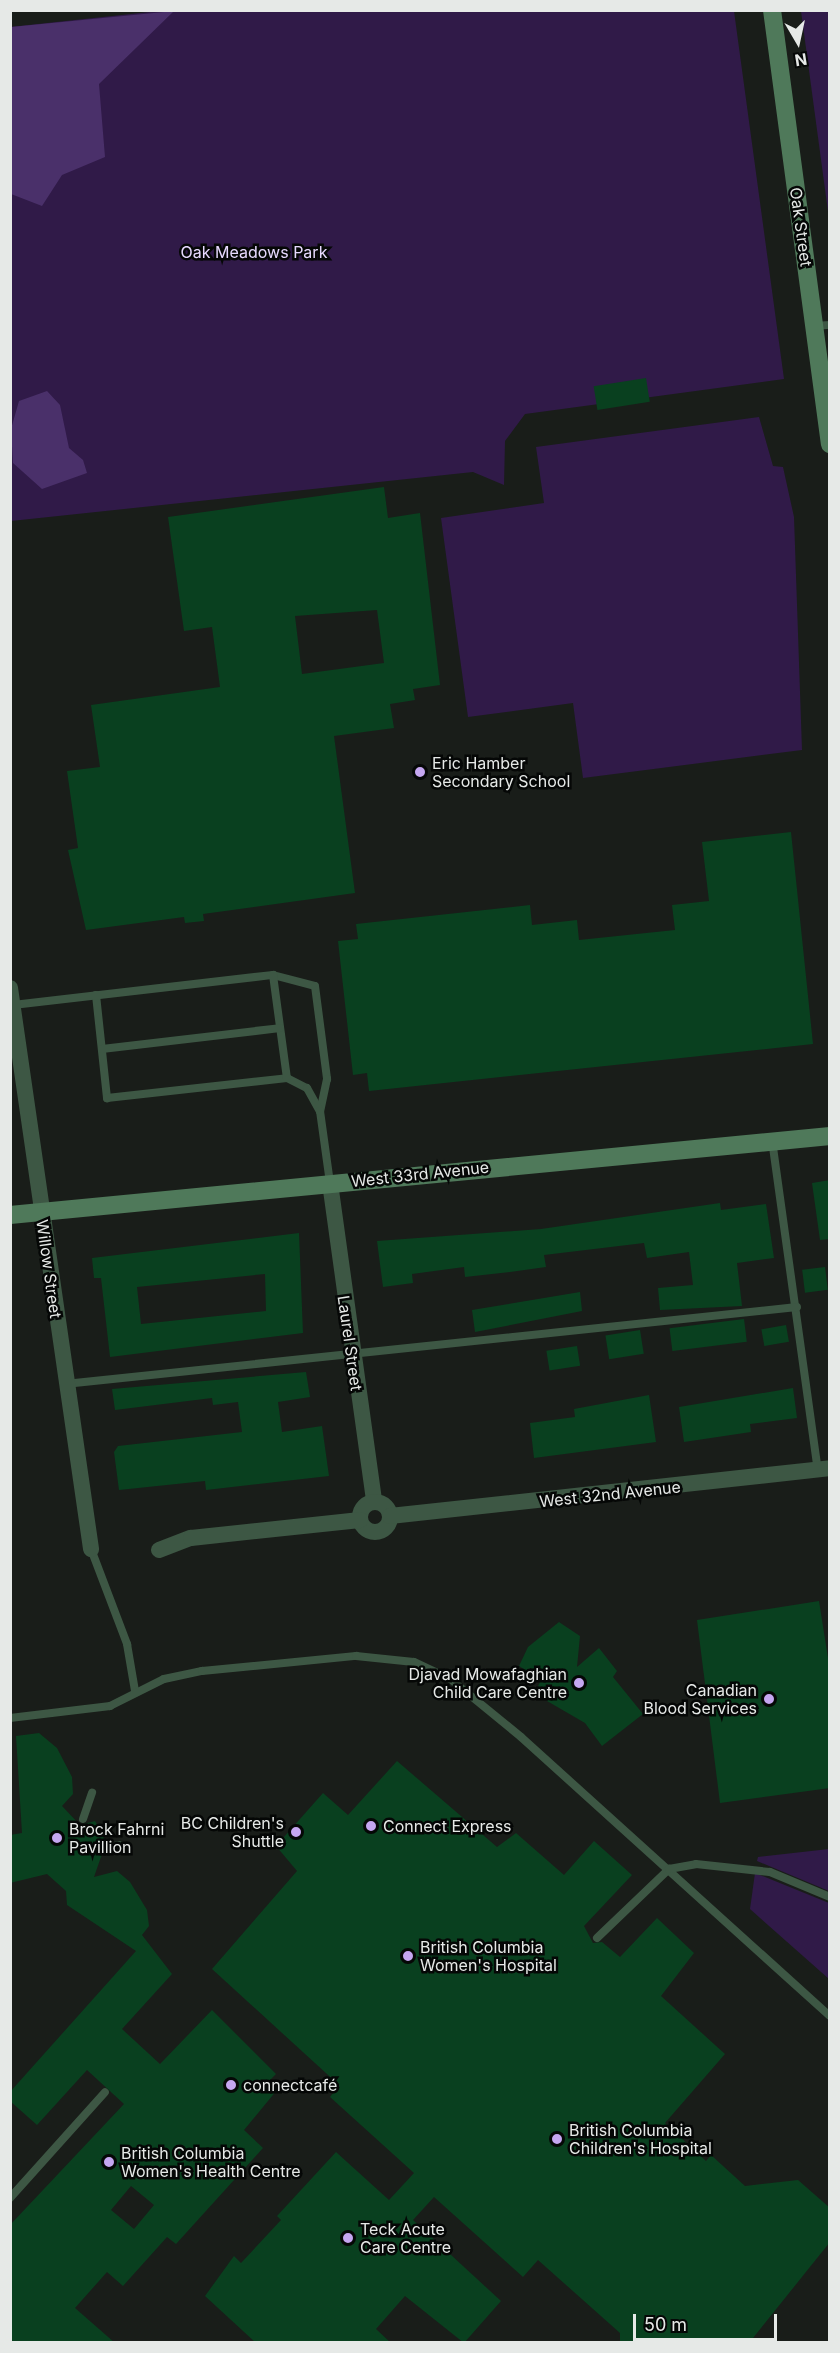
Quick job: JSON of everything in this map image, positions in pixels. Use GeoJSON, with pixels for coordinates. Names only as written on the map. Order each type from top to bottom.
{"type":"FeatureCollection","features":[{"type":"Feature","properties":{"kind":"street","name":"Oak Street"},"geometry":{"type":"LineString","coordinates":[[772,10],[822,326],[830,444]]}},
{"type":"Feature","properties":{"kind":"street","name":"Willow Street"},"geometry":{"type":"LineString","coordinates":[[12,996],[64,1384],[91,1549]]}},
{"type":"Feature","properties":{"kind":"street","name":"West 33rd Avenue"},"geometry":{"type":"LineString","coordinates":[[10,1215],[830,1136]]}},
{"type":"Feature","properties":{"kind":"street","name":"Laurel Street"},"geometry":{"type":"LineString","coordinates":[[330,1183],[351,1354],[374,1502]]}},
{"type":"Feature","properties":{"kind":"street","name":"West 32nd Avenue"},"geometry":{"type":"LineString","coordinates":[[390,1516],[824,1469]]}},
{"type":"Feature","properties":{"kind":"street"},"geometry":{"type":"LineString","coordinates":[[374,1502],[384,1504],[390,1516],[378,1533],[368,1531],[360,1520],[365,1506],[374,1502]]}},
{"type":"Feature","properties":{"kind":"street"},"geometry":{"type":"LineString","coordinates":[[159,1550],[190,1538],[360,1520]]}},
{"type":"Feature","properties":{"kind":"lane"},"geometry":{"type":"LineString","coordinates":[[273,975],[286,1078]]}},
{"type":"Feature","properties":{"kind":"lane"},"geometry":{"type":"LineString","coordinates":[[12,996],[96,995],[273,975],[315,986],[327,1079],[320,1111],[330,1183]]}},
{"type":"Feature","properties":{"kind":"lane"},"geometry":{"type":"LineString","coordinates":[[96,995],[107,1098],[286,1078],[307,1088],[320,1111]]}},
{"type":"Feature","properties":{"kind":"lane"},"geometry":{"type":"LineString","coordinates":[[102,1049],[280,1028]]}},
{"type":"Feature","properties":{"kind":"lane"},"geometry":{"type":"LineString","coordinates":[[772,1140],[824,1469]]}},
{"type":"Feature","properties":{"kind":"lane"},"geometry":{"type":"LineString","coordinates":[[64,1384],[797,1307]]}},
{"type":"Feature","properties":{"kind":"lane"},"geometry":{"type":"LineString","coordinates":[[91,1549],[127,1644],[135,1690]]}},
{"type":"Feature","properties":{"kind":"lane"},"geometry":{"type":"LineString","coordinates":[[10,1718],[110,1706],[135,1690],[173,1677],[238,1667],[356,1656],[414,1662],[465,1690],[669,1869],[830,2016]]}},
{"type":"Feature","properties":{"kind":"lane"},"geometry":{"type":"LineString","coordinates":[[83,1819],[92,1793]]}},
{"type":"Feature","properties":{"kind":"lane"},"geometry":{"type":"LineString","coordinates":[[104,1848],[120,1845]]}},
{"type":"Feature","properties":{"kind":"lane"},"geometry":{"type":"LineString","coordinates":[[597,1938],[669,1869],[741,1865],[830,1897]]}},
{"type":"Feature","properties":{"kind":"lane"},"geometry":{"type":"LineString","coordinates":[[10,2198],[105,2092]]}},
{"type":"Feature","properties":{"kind":"green space","name":"Oak Meadows Park"},"geometry":{"type":"Polygon","coordinates":[[[168,10],[734,11],[784,379],[525,414],[505,441],[504,485],[473,472],[11,521],[10,27],[168,10]]]}},
{"type":"Feature","properties":{"kind":"green space"},"geometry":{"type":"Polygon","coordinates":[[[801,11],[829,11],[829,219],[801,11]]]}},
{"type":"Feature","properties":{"kind":"green space"},"geometry":{"type":"Polygon","coordinates":[[[759,417],[773,466],[783,467],[794,517],[802,750],[583,778],[573,703],[468,717],[441,518],[544,503],[536,447],[759,417]]]}},
{"type":"Feature","properties":{"kind":"green space"},"geometry":{"type":"Polygon","coordinates":[[[829,1849],[829,1891],[757,1861],[758,1857],[829,1849]]]}},
{"type":"Feature","properties":{"kind":"green space"},"geometry":{"type":"Polygon","coordinates":[[[755,1873],[829,1903],[829,1979],[750,1909],[755,1873]]]}},
{"type":"Feature","properties":{"kind":"shaded area"},"geometry":{"type":"Polygon","coordinates":[[[174,11],[99,84],[105,157],[62,175],[42,206],[11,194],[11,27],[174,11]]]}},
{"type":"Feature","properties":{"kind":"shaded area"},"geometry":{"type":"Polygon","coordinates":[[[47,391],[60,405],[69,448],[83,460],[87,473],[42,489],[13,463],[11,429],[19,401],[47,391]]]}},
{"type":"Feature","properties":{"kind":"building"},"geometry":{"type":"Polygon","coordinates":[[[646,378],[650,402],[597,410],[594,386],[646,378]]]}},
{"type":"Feature","properties":{"kind":"building"},"geometry":{"type":"Polygon","coordinates":[[[384,487],[388,518],[420,513],[440,685],[413,689],[415,700],[390,704],[394,728],[334,736],[355,893],[203,914],[204,921],[185,923],[184,917],[86,930],[68,850],[78,848],[67,771],[100,767],[91,705],[220,687],[212,627],[184,631],[168,517],[384,487]],[[377,610],[295,616],[302,674],[384,663],[377,610]]]}},
{"type":"Feature","properties":{"kind":"building"},"geometry":{"type":"Polygon","coordinates":[[[791,832],[813,1044],[369,1091],[367,1073],[353,1075],[338,941],[358,939],[356,924],[530,905],[532,925],[577,920],[579,940],[675,930],[672,905],[709,901],[702,842],[791,832]]]}},
{"type":"Feature","properties":{"kind":"building"},"geometry":{"type":"Polygon","coordinates":[[[830,1180],[830,1239],[820,1240],[812,1183],[830,1180]]]}},
{"type":"Feature","properties":{"kind":"building"},"geometry":{"type":"Polygon","coordinates":[[[720,1203],[721,1210],[766,1204],[774,1258],[737,1263],[742,1306],[660,1310],[658,1288],[693,1285],[689,1252],[647,1258],[644,1243],[544,1255],[546,1267],[510,1272],[465,1277],[464,1267],[412,1274],[413,1283],[383,1287],[377,1241],[541,1229],[720,1203]]]}},
{"type":"Feature","properties":{"kind":"building"},"geometry":{"type":"Polygon","coordinates":[[[299,1233],[303,1333],[110,1357],[101,1278],[94,1278],[92,1258],[299,1233]],[[265,1274],[137,1287],[141,1324],[266,1311],[265,1274]]]}},
{"type":"Feature","properties":{"kind":"building"},"geometry":{"type":"Polygon","coordinates":[[[825,1267],[828,1290],[805,1293],[802,1270],[825,1267]]]}},
{"type":"Feature","properties":{"kind":"building"},"geometry":{"type":"Polygon","coordinates":[[[580,1292],[582,1311],[475,1332],[472,1310],[580,1292]]]}},
{"type":"Feature","properties":{"kind":"building"},"geometry":{"type":"Polygon","coordinates":[[[744,1319],[747,1342],[672,1351],[670,1328],[744,1319]]]}},
{"type":"Feature","properties":{"kind":"building"},"geometry":{"type":"Polygon","coordinates":[[[786,1325],[789,1342],[764,1346],[761,1329],[786,1325]]]}},
{"type":"Feature","properties":{"kind":"building"},"geometry":{"type":"Polygon","coordinates":[[[640,1330],[644,1354],[609,1359],[605,1335],[640,1330]]]}},
{"type":"Feature","properties":{"kind":"building"},"geometry":{"type":"Polygon","coordinates":[[[577,1346],[580,1366],[550,1371],[546,1351],[577,1346]]]}},
{"type":"Feature","properties":{"kind":"building"},"geometry":{"type":"Polygon","coordinates":[[[306,1372],[310,1397],[278,1402],[282,1432],[322,1426],[329,1476],[206,1490],[205,1481],[119,1490],[114,1452],[118,1446],[242,1432],[238,1402],[213,1405],[212,1398],[115,1410],[112,1389],[306,1372]]]}},
{"type":"Feature","properties":{"kind":"building"},"geometry":{"type":"Polygon","coordinates":[[[793,1388],[797,1418],[750,1424],[751,1432],[684,1442],[679,1407],[793,1388]]]}},
{"type":"Feature","properties":{"kind":"building"},"geometry":{"type":"Polygon","coordinates":[[[649,1395],[656,1442],[534,1458],[530,1423],[575,1417],[574,1409],[649,1395]]]}},
{"type":"Feature","properties":{"kind":"building","name":"Canadian Blood Services"},"geometry":{"type":"Polygon","coordinates":[[[819,1601],[830,1671],[830,1788],[720,1803],[697,1620],[819,1601]]]}},
{"type":"Feature","properties":{"kind":"building","name":"Djavad Mowafaghian Child Care Centre"},"geometry":{"type":"Polygon","coordinates":[[[559,1622],[580,1636],[577,1667],[599,1648],[617,1671],[613,1677],[643,1714],[602,1746],[585,1723],[547,1701],[550,1697],[538,1686],[541,1680],[519,1666],[528,1647],[559,1622]]]}},
{"type":"Feature","properties":{"kind":"building","name":"British Columbia Women's Health Centre"},"geometry":{"type":"Polygon","coordinates":[[[39,1733],[57,1748],[72,1777],[73,1794],[62,1806],[80,1825],[95,1821],[106,1841],[98,1846],[102,1854],[94,1877],[117,1871],[130,1882],[147,1910],[149,1926],[142,1935],[172,1974],[122,2029],[160,2064],[212,2010],[276,2074],[267,2083],[277,2090],[244,2130],[263,2148],[176,2244],[167,2237],[123,2286],[107,2272],[75,2308],[115,2343],[10,2343],[10,2225],[124,2104],[87,2070],[37,2125],[10,2101],[10,2092],[136,1951],[67,1905],[66,1891],[47,1874],[10,1883],[10,1835],[22,1833],[16,1736],[39,1733]],[[131,2186],[111,2210],[134,2229],[154,2205],[131,2186]]]}},
{"type":"Feature","properties":{"kind":"building"},"geometry":{"type":"Polygon","coordinates":[[[397,1761],[497,1847],[516,1833],[564,1875],[594,1841],[632,1875],[584,1926],[593,1943],[602,1942],[620,1957],[657,1918],[694,1953],[661,1996],[725,2054],[665,2123],[706,2161],[711,2155],[745,2186],[798,2180],[830,2208],[830,2242],[749,2343],[620,2343],[620,2333],[538,2260],[523,2277],[434,2197],[413,2220],[501,2301],[464,2343],[405,2296],[376,2329],[391,2343],[256,2343],[205,2296],[234,2256],[241,2263],[281,2220],[277,2216],[336,2152],[389,2200],[414,2173],[330,2097],[339,2085],[212,1969],[297,1871],[276,1846],[323,1793],[348,1815],[397,1761]]]}},
{"type":"Feature","properties":{"kind":"place","name":"Eric Hamber Secondary School"},"geometry":{"type":"Point","coordinates":[420,772]}},
{"type":"Feature","properties":{"kind":"place","name":"Djavad Mowafaghian Child Care Centre"},"geometry":{"type":"Point","coordinates":[579,1683]}},
{"type":"Feature","properties":{"kind":"place","name":"Canadian Blood Services"},"geometry":{"type":"Point","coordinates":[769,1699]}},
{"type":"Feature","properties":{"kind":"place","name":"Connect Express"},"geometry":{"type":"Point","coordinates":[371,1826]}},
{"type":"Feature","properties":{"kind":"place","name":"BC Children's Shuttle"},"geometry":{"type":"Point","coordinates":[296,1832]}},
{"type":"Feature","properties":{"kind":"place","name":"Brock Fahrni Pavillion"},"geometry":{"type":"Point","coordinates":[57,1838]}},
{"type":"Feature","properties":{"kind":"place","name":"British Columbia Women's Hospital"},"geometry":{"type":"Point","coordinates":[408,1956]}},
{"type":"Feature","properties":{"kind":"place","name":"connectcafé"},"geometry":{"type":"Point","coordinates":[231,2085]}},
{"type":"Feature","properties":{"kind":"place","name":"British Columbia Children's Hospital"},"geometry":{"type":"Point","coordinates":[557,2139]}},
{"type":"Feature","properties":{"kind":"place","name":"British Columbia Women's Health Centre"},"geometry":{"type":"Point","coordinates":[109,2162]}},
{"type":"Feature","properties":{"kind":"place","name":"Teck Acute Care Centre"},"geometry":{"type":"Point","coordinates":[348,2238]}}]}
